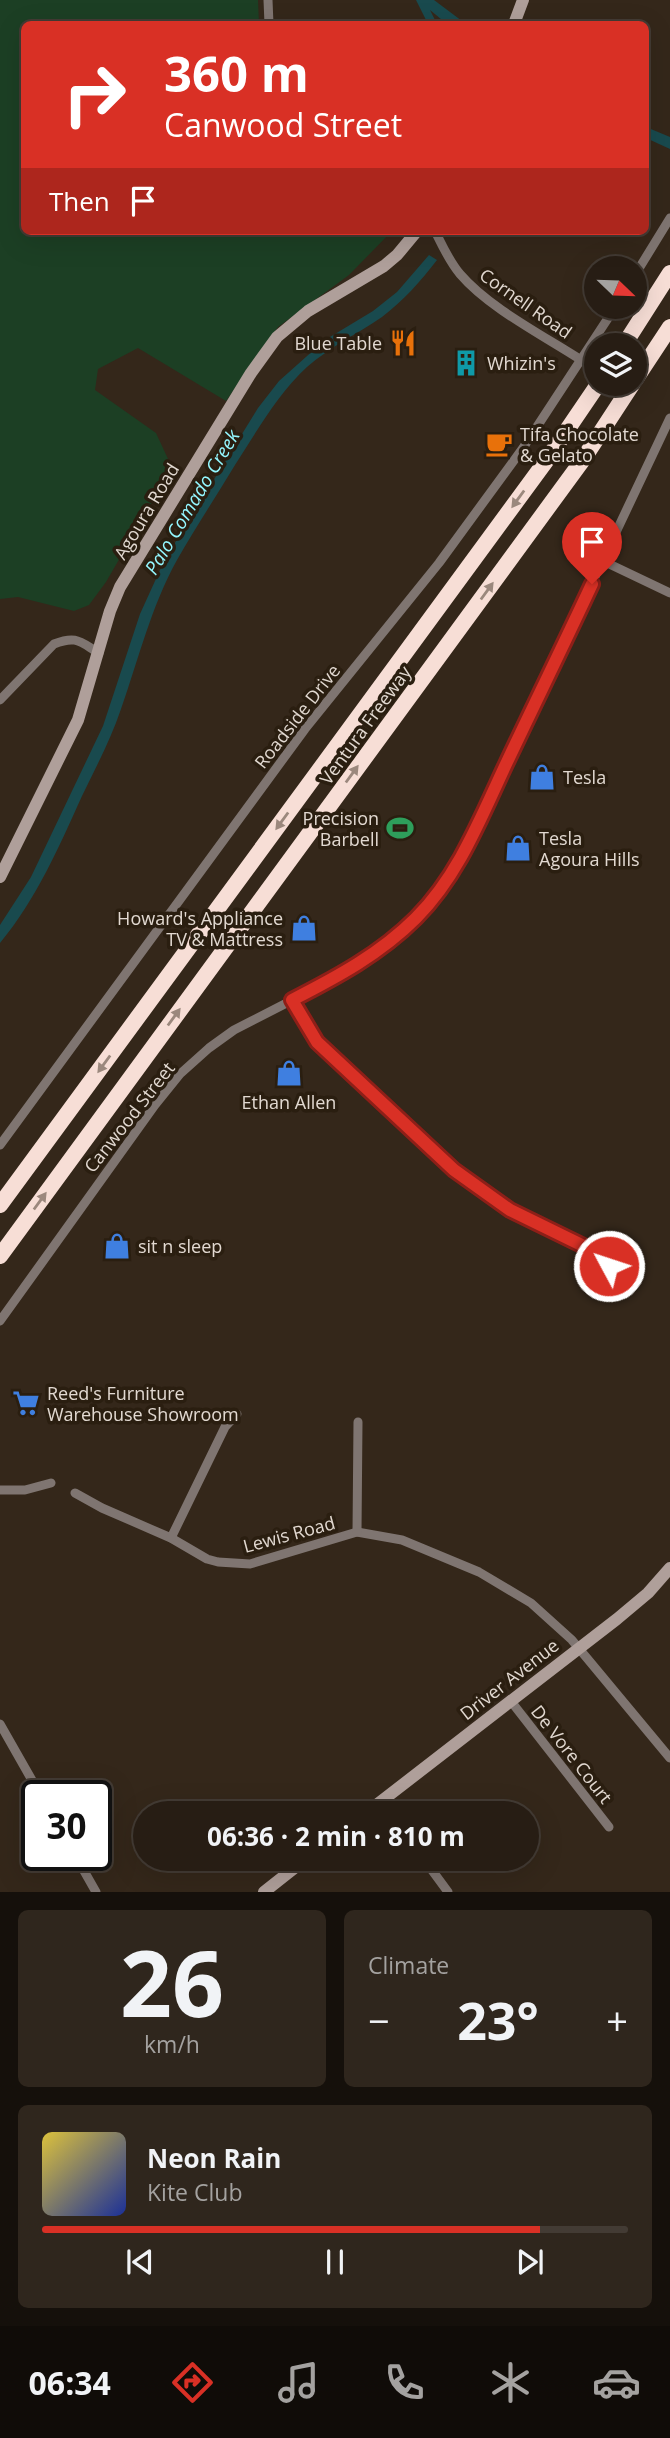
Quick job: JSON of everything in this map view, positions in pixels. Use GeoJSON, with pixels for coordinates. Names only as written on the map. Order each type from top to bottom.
{"type":"FeatureCollection","features":[{"type":"Feature","properties":{"kind":"highway"},"geometry":{"type":"LineString","coordinates":[[632,333],[670,272]]}},
{"type":"Feature","properties":{"kind":"highway","name":"Ventura Freeway"},"geometry":{"type":"LineString","coordinates":[[647,362],[670,327]]}},
{"type":"Feature","properties":{"kind":"highway","name":"Ventura Freeway"},"geometry":{"type":"LineString","coordinates":[[0,1205],[538,472],[590,396]]}},
{"type":"Feature","properties":{"kind":"highway","name":"Ventura Freeway"},"geometry":{"type":"LineString","coordinates":[[0,1256],[582,461],[625,396]]}},
{"type":"Feature","properties":{"kind":"main road"},"geometry":{"type":"LineString","coordinates":[[515,21],[524,1]]}},
{"type":"Feature","properties":{"kind":"main road","name":"Agoura Road"},"geometry":{"type":"LineString","coordinates":[[0,877],[78,720],[110,611],[121,587],[263,356],[277,337],[294,322],[384,266],[414,235]]}},
{"type":"Feature","properties":{"kind":"main road","name":"Driver Avenue"},"geometry":{"type":"LineString","coordinates":[[392,1801],[510,1700],[642,1598],[670,1568]]}},
{"type":"Feature","properties":{"kind":"main road"},"geometry":{"type":"LineString","coordinates":[[264,1892],[291,1871]]}},
{"type":"Feature","properties":{"kind":"street"},"geometry":{"type":"LineString","coordinates":[[268,0],[269,21]]}},
{"type":"Feature","properties":{"kind":"street"},"geometry":{"type":"LineString","coordinates":[[647,256],[670,218]]}},
{"type":"Feature","properties":{"kind":"street","name":"Cornell Road"},"geometry":{"type":"LineString","coordinates":[[437,235],[457,271],[468,282],[515,318],[581,360]]}},
{"type":"Feature","properties":{"kind":"street","name":"Roadside Drive"},"geometry":{"type":"LineString","coordinates":[[0,1145],[305,729],[439,563],[523,448],[608,319]]}},
{"type":"Feature","properties":{"kind":"street","name":"Canwood Street"},"geometry":{"type":"LineString","coordinates":[[0,1321],[180,1074],[234,1030],[347,972],[388,943],[416,918],[445,884],[477,826],[670,418]]}},
{"type":"Feature","properties":{"kind":"street"},"geometry":{"type":"LineString","coordinates":[[603,561],[670,593]]}},
{"type":"Feature","properties":{"kind":"street"},"geometry":{"type":"LineString","coordinates":[[0,700],[54,644],[66,639],[77,639],[99,653]]}},
{"type":"Feature","properties":{"kind":"street"},"geometry":{"type":"LineString","coordinates":[[292,1000],[317,1042],[454,1170],[510,1210],[602,1255],[609,1266]]}},
{"type":"Feature","properties":{"kind":"street"},"geometry":{"type":"LineString","coordinates":[[171,1538],[225,1427],[237,1414]]}},
{"type":"Feature","properties":{"kind":"street"},"geometry":{"type":"LineString","coordinates":[[356,1532],[358,1422]]}},
{"type":"Feature","properties":{"kind":"street"},"geometry":{"type":"LineString","coordinates":[[0,1490],[25,1490],[51,1483]]}},
{"type":"Feature","properties":{"kind":"street","name":"Lewis Road"},"geometry":{"type":"LineString","coordinates":[[75,1493],[102,1508],[171,1538],[207,1559],[242,1564],[356,1532],[402,1540],[489,1576],[531,1603],[579,1648],[670,1758]]}},
{"type":"Feature","properties":{"kind":"street","name":"De Vore Court"},"geometry":{"type":"LineString","coordinates":[[510,1700],[609,1827]]}},
{"type":"Feature","properties":{"kind":"street"},"geometry":{"type":"LineString","coordinates":[[0,1724],[32,1780]]}},
{"type":"Feature","properties":{"kind":"street"},"geometry":{"type":"LineString","coordinates":[[84,1871],[96,1892]]}},
{"type":"Feature","properties":{"kind":"street"},"geometry":{"type":"LineString","coordinates":[[433,1871],[448,1892]]}},
{"type":"Feature","properties":{"kind":"green space"},"geometry":{"type":"Polygon","coordinates":[[[0,0],[258,0],[259,21],[21,21],[21,235],[388,235],[349,275],[278,327],[226,401],[138,348],[98,369],[95,390],[156,433],[169,461],[157,494],[106,582],[89,605],[74,611],[18,597],[0,599],[0,0]]]}},
{"type":"Feature","properties":{"kind":"water"},"geometry":{"type":"Polygon","coordinates":[[[416,0],[434,0],[462,21],[443,21],[430,10],[436,21],[426,21],[416,0]]]}},
{"type":"Feature","properties":{"kind":"water"},"geometry":{"type":"Polygon","coordinates":[[[649,128],[670,137],[670,149],[649,139],[649,128]]]}},
{"type":"Feature","properties":{"kind":"water"},"geometry":{"type":"Polygon","coordinates":[[[429,255],[437,260],[397,304],[382,317],[325,353],[296,378],[268,414],[235,465],[168,578],[117,720],[46,873],[25,909],[0,943],[0,925],[31,877],[103,726],[140,614],[165,559],[258,408],[279,381],[325,340],[373,311],[397,292],[429,255]]]}},
{"type":"Feature","properties":{"kind":"place","name":"Blue Table"},"geometry":{"type":"Point","coordinates":[403,343]}},
{"type":"Feature","properties":{"kind":"place","name":"Whizin's"},"geometry":{"type":"Point","coordinates":[466,363]}},
{"type":"Feature","properties":{"kind":"place","name":"Tifa Chocolate & Gelato"},"geometry":{"type":"Point","coordinates":[499,444]}},
{"type":"Feature","properties":{"kind":"place","name":"Tesla"},"geometry":{"type":"Point","coordinates":[542,777]}},
{"type":"Feature","properties":{"kind":"place","name":"Precision Barbell"},"geometry":{"type":"Point","coordinates":[400,828]}},
{"type":"Feature","properties":{"kind":"place","name":"Tesla Agoura Hills"},"geometry":{"type":"Point","coordinates":[518,848]}},
{"type":"Feature","properties":{"kind":"place","name":"Howard's Appliance TV & Mattress"},"geometry":{"type":"Point","coordinates":[304,928]}},
{"type":"Feature","properties":{"kind":"place","name":"Ethan Allen"},"geometry":{"type":"Point","coordinates":[289,1073]}},
{"type":"Feature","properties":{"kind":"place","name":"sit n sleep"},"geometry":{"type":"Point","coordinates":[117,1246]}},
{"type":"Feature","properties":{"kind":"place","name":"Reed's Furniture Warehouse Showroom"},"geometry":{"type":"Point","coordinates":[26,1403]}},
{"type":"Feature","properties":{"kind":"route"},"geometry":{"type":"LineString","coordinates":[[592,584],[477,826],[445,884],[416,918],[366,960],[292,1000],[317,1042],[454,1170],[510,1210],[602,1255],[609,1266]]}},
{"type":"Feature","properties":{"kind":"water label","name":"Palo Comado Creek"},"geometry":{"type":"Point","coordinates":[192,502]}}]}
